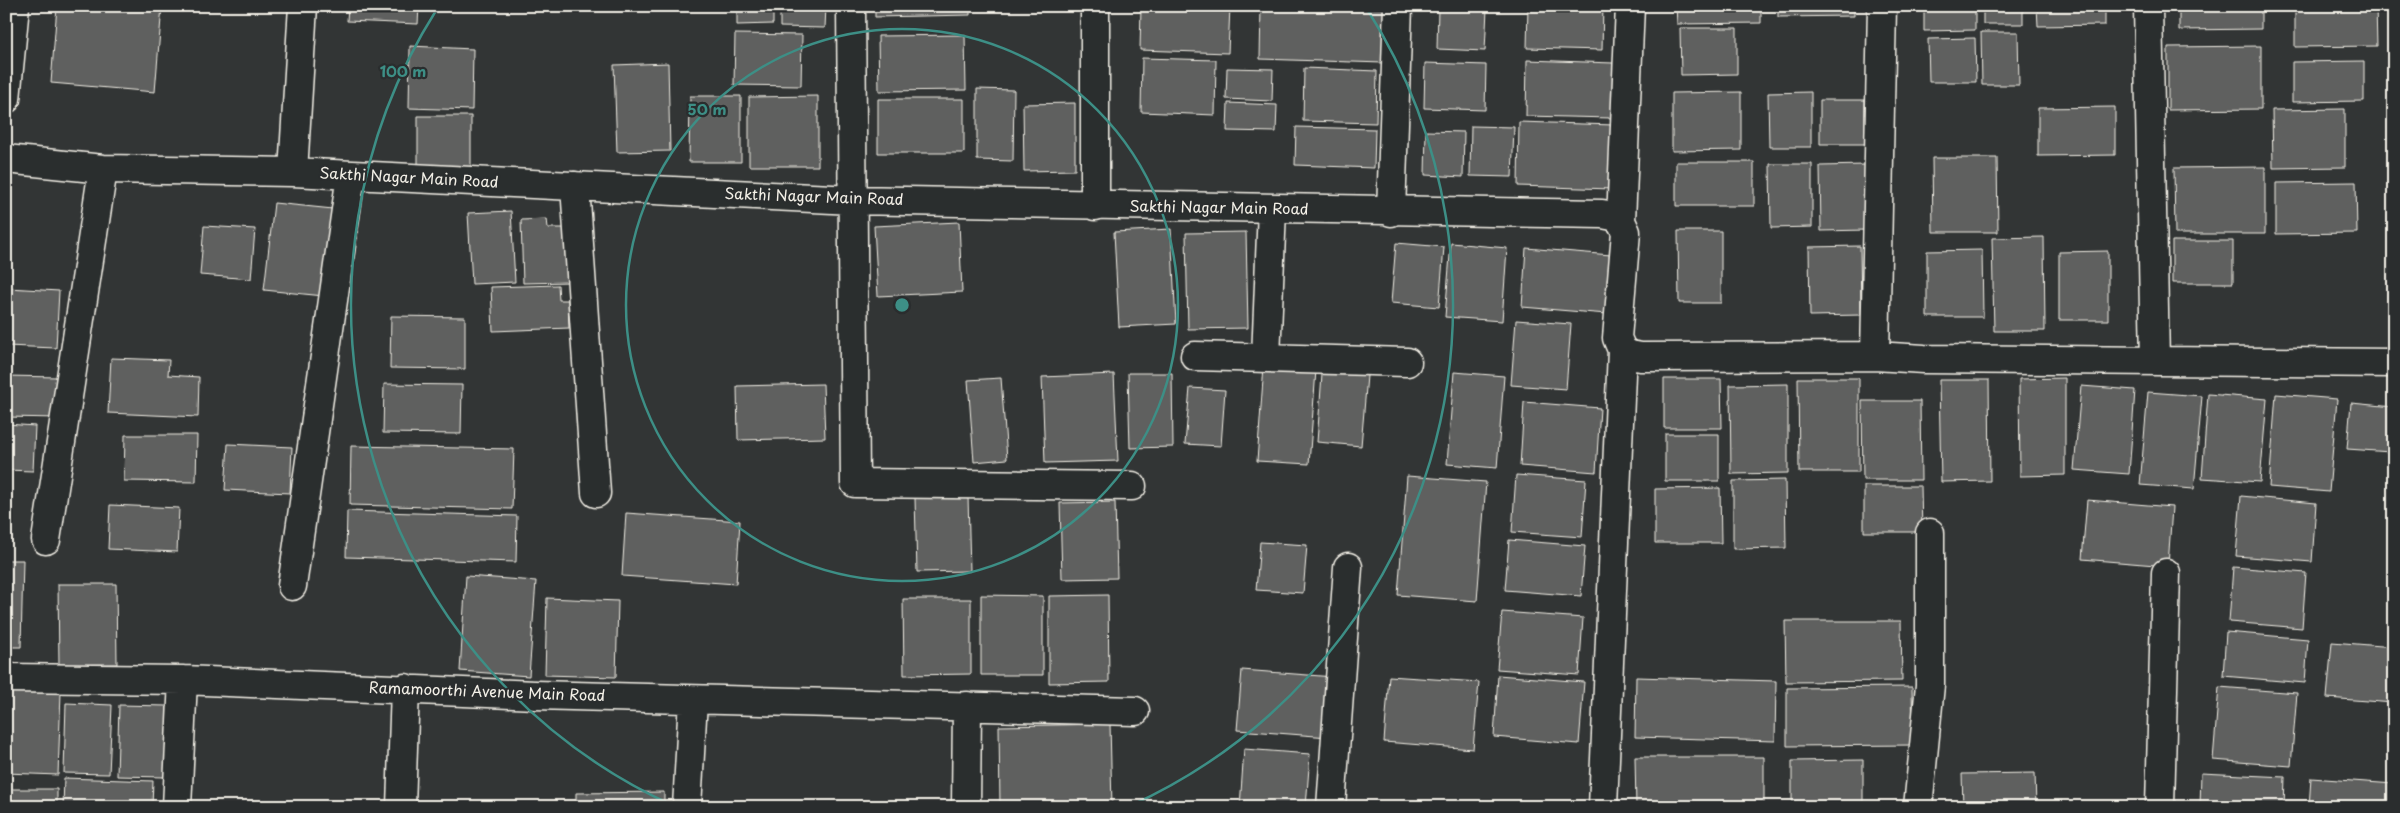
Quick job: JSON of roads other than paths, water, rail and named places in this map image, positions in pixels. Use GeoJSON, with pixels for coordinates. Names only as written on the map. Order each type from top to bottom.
{"type":"FeatureCollection","features":[{"type":"Feature","properties":{"kind":"street"},"geometry":{"type":"LineString","coordinates":[[6,99],[15,6]]}},
{"type":"Feature","properties":{"kind":"street"},"geometry":{"type":"LineString","coordinates":[[293,172],[303,6]]}},
{"type":"Feature","properties":{"kind":"street"},"geometry":{"type":"LineString","coordinates":[[851,6],[855,484],[1132,486]]}},
{"type":"Feature","properties":{"kind":"street"},"geometry":{"type":"LineString","coordinates":[[1095,6],[1095,206]]}},
{"type":"Feature","properties":{"kind":"street"},"geometry":{"type":"LineString","coordinates":[[1391,212],[1398,6]]}},
{"type":"Feature","properties":{"kind":"street"},"geometry":{"type":"LineString","coordinates":[[1603,807],[1622,350],[1617,338],[1626,232],[1621,221],[1630,6]]}},
{"type":"Feature","properties":{"kind":"street"},"geometry":{"type":"LineString","coordinates":[[1875,356],[1882,6]]}},
{"type":"Feature","properties":{"kind":"street"},"geometry":{"type":"LineString","coordinates":[[2148,6],[2155,362]]}},
{"type":"Feature","properties":{"kind":"street","name":"Sakthi Nagar Main Road"},"geometry":{"type":"LineString","coordinates":[[6,159],[103,169],[293,172],[852,200],[1391,212],[1602,214],[1613,216],[1621,221]]}},
{"type":"Feature","properties":{"kind":"street"},"geometry":{"type":"LineString","coordinates":[[46,540],[103,169]]}},
{"type":"Feature","properties":{"kind":"street"},"geometry":{"type":"LineString","coordinates":[[292,586],[351,175]]}},
{"type":"Feature","properties":{"kind":"street"},"geometry":{"type":"LineString","coordinates":[[575,186],[596,493]]}},
{"type":"Feature","properties":{"kind":"street"},"geometry":{"type":"LineString","coordinates":[[1266,358],[1272,209]]}},
{"type":"Feature","properties":{"kind":"street"},"geometry":{"type":"LineString","coordinates":[[1622,350],[1630,356],[1641,357],[1875,356],[1924,359],[2394,363]]}},
{"type":"Feature","properties":{"kind":"street"},"geometry":{"type":"LineString","coordinates":[[1195,356],[1407,362]]}},
{"type":"Feature","properties":{"kind":"street"},"geometry":{"type":"LineString","coordinates":[[1918,807],[1930,684],[1930,533]]}},
{"type":"Feature","properties":{"kind":"street"},"geometry":{"type":"LineString","coordinates":[[1331,807],[1348,567]]}},
{"type":"Feature","properties":{"kind":"street"},"geometry":{"type":"LineString","coordinates":[[2160,807],[2166,573]]}},
{"type":"Feature","properties":{"kind":"street","name":"Ramamoorthi Avenue Main Road"},"geometry":{"type":"LineString","coordinates":[[6,678],[183,680],[693,700],[1134,711]]}},
{"type":"Feature","properties":{"kind":"street"},"geometry":{"type":"LineString","coordinates":[[177,807],[183,680]]}},
{"type":"Feature","properties":{"kind":"street"},"geometry":{"type":"LineString","coordinates":[[401,807],[405,688]]}},
{"type":"Feature","properties":{"kind":"street"},"geometry":{"type":"LineString","coordinates":[[687,807],[693,700]]}},
{"type":"Feature","properties":{"kind":"street"},"geometry":{"type":"LineString","coordinates":[[966,807],[967,706]]}}]}
